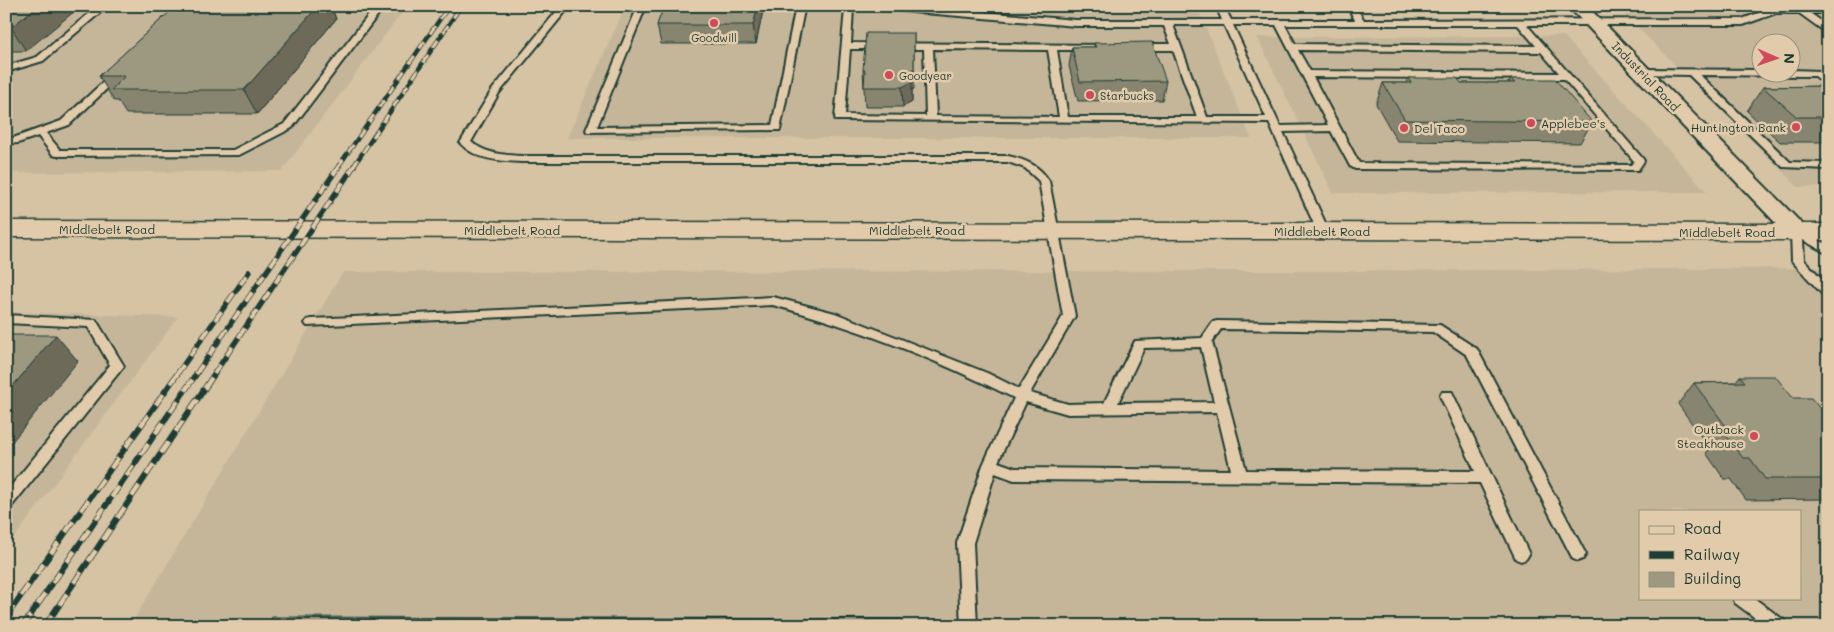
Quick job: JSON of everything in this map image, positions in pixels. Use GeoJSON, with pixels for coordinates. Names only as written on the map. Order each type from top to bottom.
{"type":"FeatureCollection","features":[{"type":"Feature","properties":{"kind":"main road","name":"Middlebelt Road"},"geometry":{"type":"LineString","coordinates":[[6,228],[1828,232]]}},
{"type":"Feature","properties":{"kind":"street","name":"Industrial Road"},"geometry":{"type":"LineString","coordinates":[[1577,6],[1797,232]]}},
{"type":"Feature","properties":{"kind":"lane"},"geometry":{"type":"LineString","coordinates":[[6,69],[40,60],[104,6]]}},
{"type":"Feature","properties":{"kind":"lane"},"geometry":{"type":"LineString","coordinates":[[40,132],[57,153],[235,153],[288,126],[376,12],[370,6]]}},
{"type":"Feature","properties":{"kind":"lane"},"geometry":{"type":"LineString","coordinates":[[566,6],[495,92],[465,143],[473,150],[503,158],[522,159],[1008,159],[1029,165],[1041,175],[1044,181],[1068,316],[1022,396],[990,465],[965,543],[969,626]]}},
{"type":"Feature","properties":{"kind":"lane"},"geometry":{"type":"LineString","coordinates":[[642,6],[591,130],[776,128],[800,7],[868,6]]}},
{"type":"Feature","properties":{"kind":"lane"},"geometry":{"type":"LineString","coordinates":[[877,6],[1076,23],[1743,22],[1775,10],[1828,10]]}},
{"type":"Feature","properties":{"kind":"lane"},"geometry":{"type":"LineString","coordinates":[[1220,6],[1323,230]]}},
{"type":"Feature","properties":{"kind":"lane"},"geometry":{"type":"LineString","coordinates":[[1350,6],[1361,22]]}},
{"type":"Feature","properties":{"kind":"lane"},"geometry":{"type":"LineString","coordinates":[[849,7],[840,118],[1203,120],[1334,128]]}},
{"type":"Feature","properties":{"kind":"lane"},"geometry":{"type":"LineString","coordinates":[[1801,10],[1828,31]]}},
{"type":"Feature","properties":{"kind":"lane"},"geometry":{"type":"LineString","coordinates":[[1279,22],[1355,166],[1634,168],[1639,161],[1520,22]]}},
{"type":"Feature","properties":{"kind":"lane"},"geometry":{"type":"LineString","coordinates":[[1168,23],[1203,120]]}},
{"type":"Feature","properties":{"kind":"lane"},"geometry":{"type":"LineString","coordinates":[[846,46],[1177,48]]}},
{"type":"Feature","properties":{"kind":"lane"},"geometry":{"type":"LineString","coordinates":[[928,46],[931,118]]}},
{"type":"Feature","properties":{"kind":"lane"},"geometry":{"type":"LineString","coordinates":[[1052,47],[1064,120]]}},
{"type":"Feature","properties":{"kind":"lane"},"geometry":{"type":"LineString","coordinates":[[1292,47],[1543,49]]}},
{"type":"Feature","properties":{"kind":"lane"},"geometry":{"type":"LineString","coordinates":[[6,141],[14,141],[65,123],[122,69]]}},
{"type":"Feature","properties":{"kind":"lane"},"geometry":{"type":"LineString","coordinates":[[1641,72],[1817,73],[1828,83]]}},
{"type":"Feature","properties":{"kind":"lane"},"geometry":{"type":"LineString","coordinates":[[1692,72],[1787,165],[1828,166]]}},
{"type":"Feature","properties":{"kind":"lane"},"geometry":{"type":"LineString","coordinates":[[1306,74],[1566,76]]}},
{"type":"Feature","properties":{"kind":"lane"},"geometry":{"type":"LineString","coordinates":[[1797,232],[1828,250]]}},
{"type":"Feature","properties":{"kind":"lane"},"geometry":{"type":"LineString","coordinates":[[1797,232],[1798,261],[1828,293]]}},
{"type":"Feature","properties":{"kind":"lane"},"geometry":{"type":"LineString","coordinates":[[311,323],[430,316],[773,302],[831,316],[982,376],[1022,396],[1068,409],[1222,407]]}},
{"type":"Feature","properties":{"kind":"lane"},"geometry":{"type":"LineString","coordinates":[[6,319],[92,323],[117,366],[6,503]]}},
{"type":"Feature","properties":{"kind":"lane"},"geometry":{"type":"LineString","coordinates":[[1240,476],[1206,342],[1217,325],[1436,328],[1472,352],[1578,554]]}},
{"type":"Feature","properties":{"kind":"lane"},"geometry":{"type":"LineString","coordinates":[[1109,408],[1140,344],[1206,342]]}},
{"type":"Feature","properties":{"kind":"lane"},"geometry":{"type":"LineString","coordinates":[[1447,396],[1521,554]]}},
{"type":"Feature","properties":{"kind":"lane"},"geometry":{"type":"LineString","coordinates":[[990,465],[1014,474],[1485,477]]}},
{"type":"Feature","properties":{"kind":"lane"},"geometry":{"type":"LineString","coordinates":[[1744,600],[1779,626]]}},
{"type":"Feature","properties":{"kind":"shaded area"},"geometry":{"type":"Polygon","coordinates":[[[6,6],[407,6],[282,171],[6,173],[6,6]]]}},
{"type":"Feature","properties":{"kind":"shaded area"},"geometry":{"type":"Polygon","coordinates":[[[625,6],[1197,6],[1251,138],[567,138],[625,6]]]}},
{"type":"Feature","properties":{"kind":"shaded area"},"geometry":{"type":"Polygon","coordinates":[[[1282,6],[1553,6],[1559,12],[1285,11],[1282,6]]]}},
{"type":"Feature","properties":{"kind":"shaded area"},"geometry":{"type":"Polygon","coordinates":[[[1616,6],[1828,6],[1828,187],[1798,187],[1616,6]]]}},
{"type":"Feature","properties":{"kind":"shaded area"},"geometry":{"type":"Polygon","coordinates":[[[1564,36],[1707,192],[1333,193],[1257,37],[1564,36]]]}},
{"type":"Feature","properties":{"kind":"shaded area"},"geometry":{"type":"Polygon","coordinates":[[[1828,268],[1828,626],[130,626],[343,272],[1335,271],[1828,268]]]}},
{"type":"Feature","properties":{"kind":"shaded area"},"geometry":{"type":"Polygon","coordinates":[[[6,312],[178,317],[6,549],[6,312]]]}},
{"type":"Feature","properties":{"kind":"building"},"geometry":{"type":"Polygon","coordinates":[[[6,6],[38,6],[11,27],[6,27],[6,6]]]}},
{"type":"Feature","properties":{"kind":"building"},"geometry":{"type":"Polygon","coordinates":[[[176,6],[318,6],[244,90],[111,90],[125,76],[99,76],[176,6]]]}},
{"type":"Feature","properties":{"kind":"building"},"geometry":{"type":"Polygon","coordinates":[[[664,6],[758,6],[753,25],[657,25],[664,6]]]}},
{"type":"Feature","properties":{"kind":"building","name":"Goodyear"},"geometry":{"type":"Polygon","coordinates":[[[866,33],[914,33],[914,70],[912,70],[912,82],[902,87],[864,87],[865,70],[863,70],[866,33]]]}},
{"type":"Feature","properties":{"kind":"building"},"geometry":{"type":"Polygon","coordinates":[[[1152,42],[1166,81],[1080,82],[1072,47],[1096,47],[1094,43],[1152,42]]]}},
{"type":"Feature","properties":{"kind":"building"},"geometry":{"type":"Polygon","coordinates":[[[1408,78],[1457,78],[1461,83],[1515,83],[1511,79],[1555,79],[1592,122],[1405,120],[1383,83],[1411,83],[1408,78]]]}},
{"type":"Feature","properties":{"kind":"building"},"geometry":{"type":"Polygon","coordinates":[[[1828,86],[1828,117],[1797,117],[1763,87],[1828,86]]]}},
{"type":"Feature","properties":{"kind":"building"},"geometry":{"type":"Polygon","coordinates":[[[6,335],[56,335],[6,394],[6,335]]]}},
{"type":"Feature","properties":{"kind":"building"},"geometry":{"type":"Polygon","coordinates":[[[1740,376],[1775,376],[1793,398],[1811,398],[1828,418],[1828,433],[1825,433],[1828,436],[1828,479],[1765,479],[1750,458],[1743,458],[1724,433],[1731,433],[1694,383],[1745,382],[1740,376]]]}},
{"type":"Feature","properties":{"kind":"building"},"geometry":{"type":"Polygon","coordinates":[[[272,617],[902,619],[902,626],[268,626],[272,617]]]}},
{"type":"Feature","properties":{"kind":"railway"},"geometry":{"type":"LineString","coordinates":[[338,167],[449,6]]}},
{"type":"Feature","properties":{"kind":"railway"},"geometry":{"type":"LineString","coordinates":[[353,167],[461,6]]}},
{"type":"Feature","properties":{"kind":"railway"},"geometry":{"type":"LineString","coordinates":[[196,374],[339,166]]}},
{"type":"Feature","properties":{"kind":"railway"},"geometry":{"type":"LineString","coordinates":[[214,374],[354,166]]}},
{"type":"Feature","properties":{"kind":"railway"},"geometry":{"type":"LineString","coordinates":[[177,374],[249,272]]}},
{"type":"Feature","properties":{"kind":"railway"},"geometry":{"type":"LineString","coordinates":[[6,617],[178,373]]}},
{"type":"Feature","properties":{"kind":"railway"},"geometry":{"type":"LineString","coordinates":[[23,626],[197,373]]}},
{"type":"Feature","properties":{"kind":"railway"},"geometry":{"type":"LineString","coordinates":[[45,626],[215,373]]}},
{"type":"Feature","properties":{"kind":"place","name":"Goodwill"},"geometry":{"type":"Point","coordinates":[714,23]}},
{"type":"Feature","properties":{"kind":"place","name":"Goodyear"},"geometry":{"type":"Point","coordinates":[889,75]}},
{"type":"Feature","properties":{"kind":"place","name":"Starbucks"},"geometry":{"type":"Point","coordinates":[1090,95]}},
{"type":"Feature","properties":{"kind":"place","name":"Applebee's"},"geometry":{"type":"Point","coordinates":[1531,123]}},
{"type":"Feature","properties":{"kind":"place","name":"Huntington Bank"},"geometry":{"type":"Point","coordinates":[1796,127]}},
{"type":"Feature","properties":{"kind":"place","name":"Del Taco"},"geometry":{"type":"Point","coordinates":[1404,128]}},
{"type":"Feature","properties":{"kind":"place","name":"Outback Steakhouse"},"geometry":{"type":"Point","coordinates":[1754,436]}}]}
